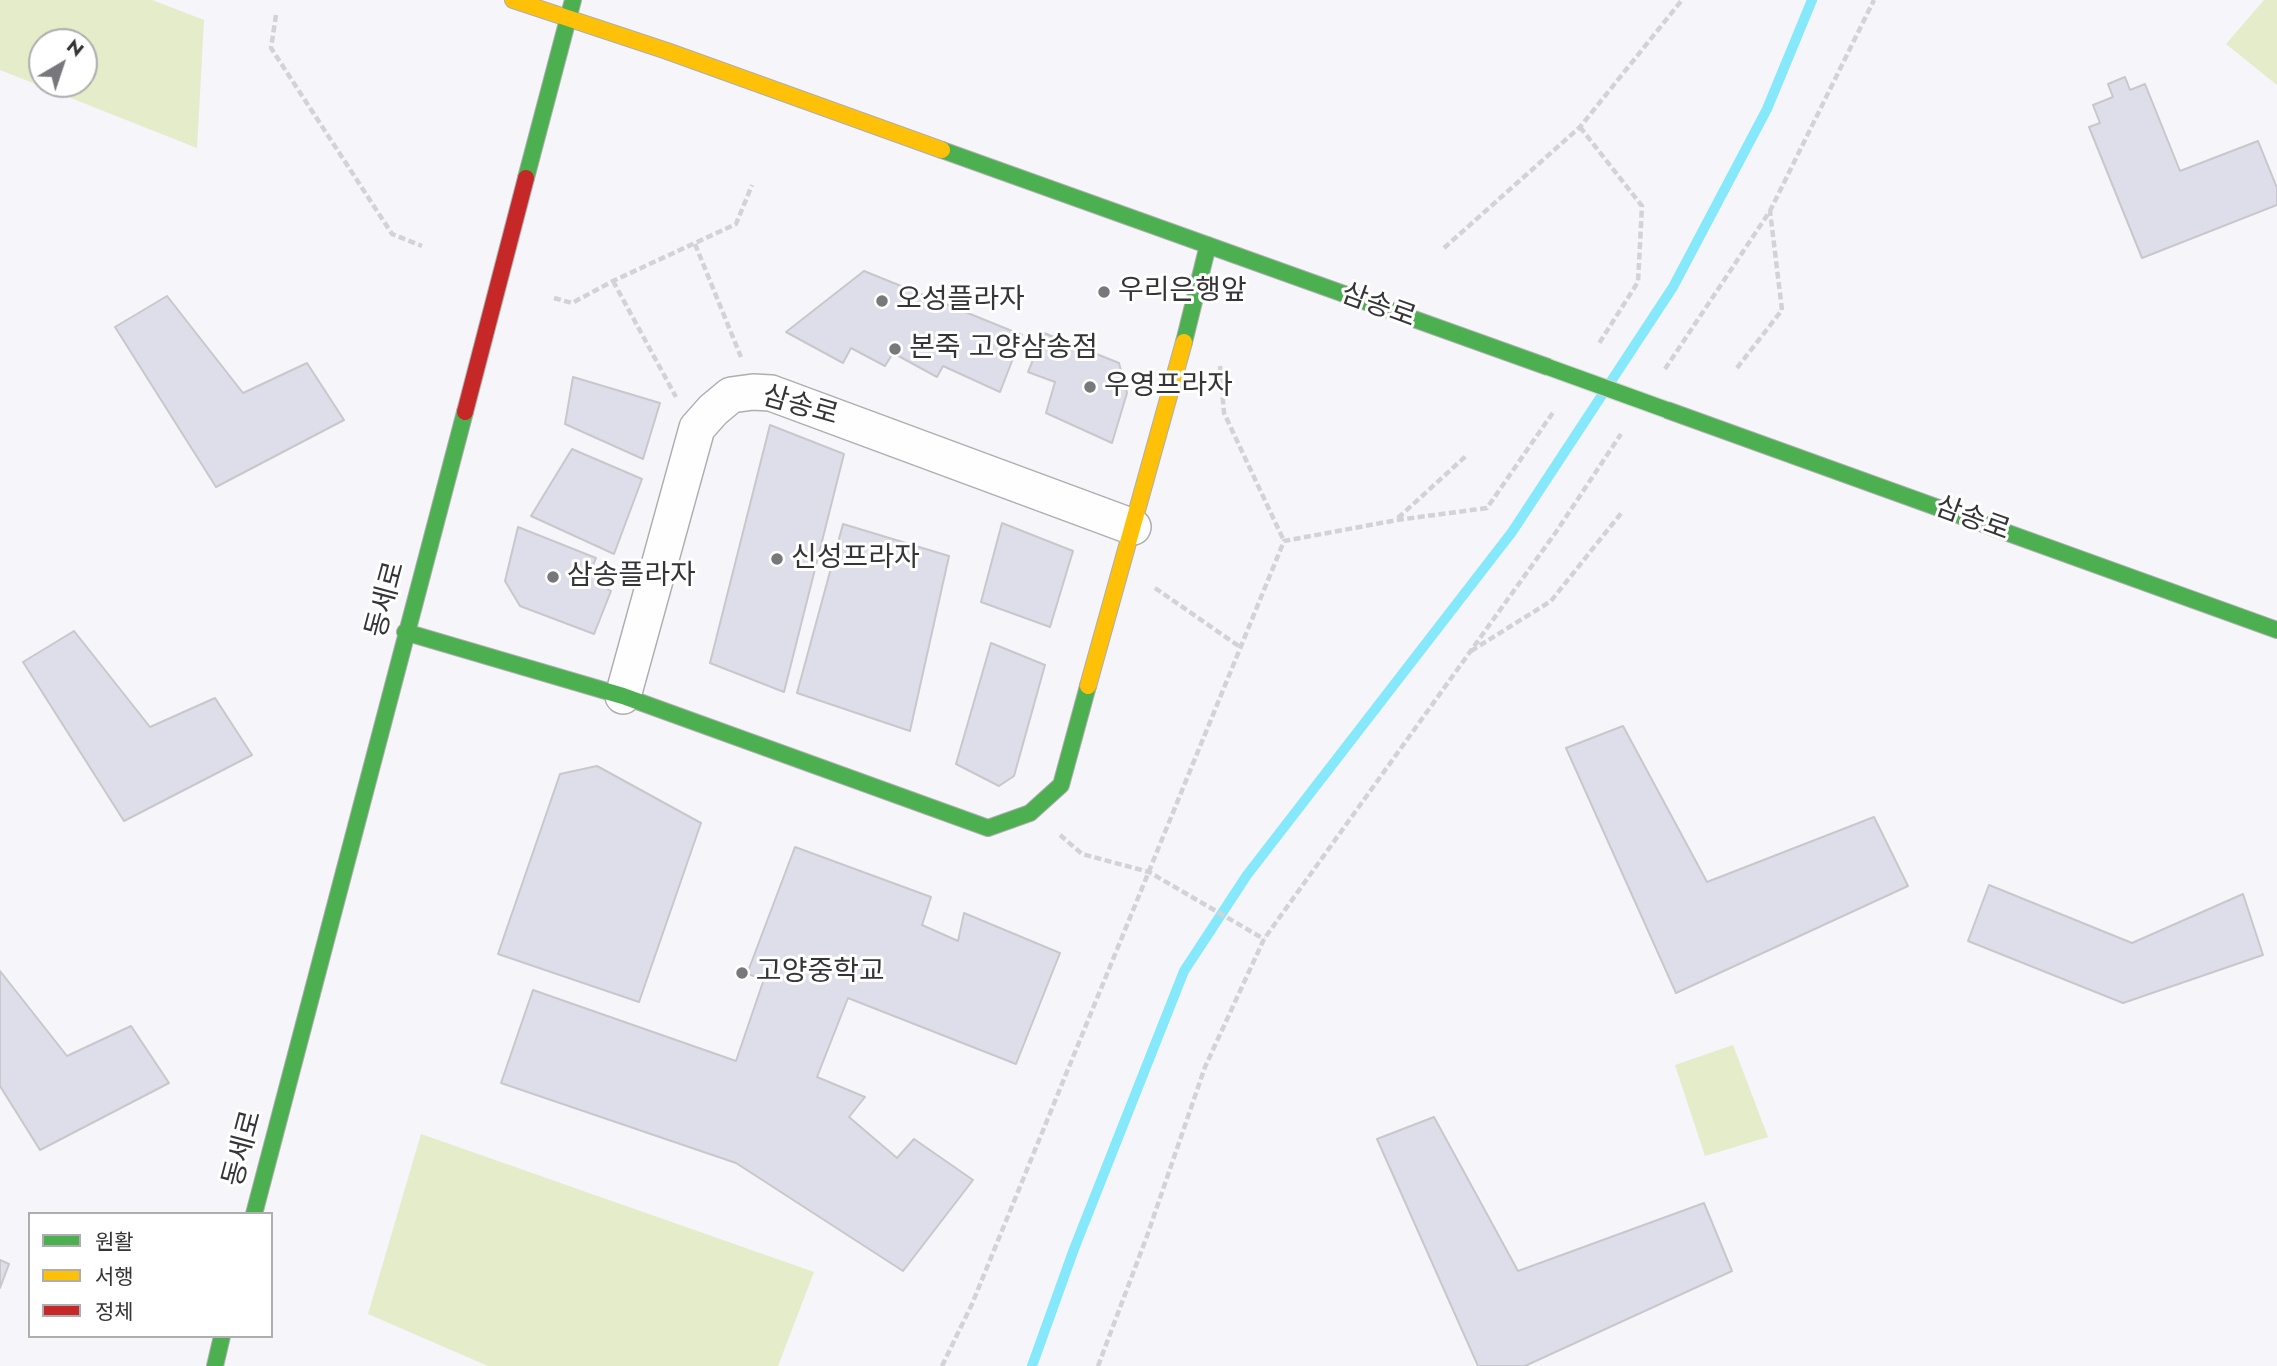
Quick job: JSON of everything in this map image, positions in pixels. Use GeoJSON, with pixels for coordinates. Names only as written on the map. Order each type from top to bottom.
{"type":"FeatureCollection","features":[{"type":"Feature","properties":{"kind":"main road","name":"삼송로"},"geometry":{"type":"LineString","coordinates":[[513,0],[667,51],[2277,630]]}},
{"type":"Feature","properties":{"kind":"main road","name":"동세로"},"geometry":{"type":"LineString","coordinates":[[255,1212],[573,0]]}},
{"type":"Feature","properties":{"kind":"main road"},"geometry":{"type":"LineString","coordinates":[[405,632],[622,696],[988,828],[1030,813],[1061,785],[1183,347],[1208,245]]}},
{"type":"Feature","properties":{"kind":"main road"},"geometry":{"type":"LineString","coordinates":[[215,1366],[222,1338]]}},
{"type":"Feature","properties":{"kind":"street","name":"삼송로"},"geometry":{"type":"LineString","coordinates":[[622,696],[697,428],[713,410],[732,395],[771,393],[1132,527]]}},
{"type":"Feature","properties":{"kind":"path"},"geometry":{"type":"LineString","coordinates":[[1444,248],[1580,127],[1682,0]]}},
{"type":"Feature","properties":{"kind":"path"},"geometry":{"type":"LineString","coordinates":[[1660,376],[1770,211],[1874,0]]}},
{"type":"Feature","properties":{"kind":"path"},"geometry":{"type":"LineString","coordinates":[[276,15],[271,48],[392,234],[422,246]]}},
{"type":"Feature","properties":{"kind":"path"},"geometry":{"type":"LineString","coordinates":[[1580,127],[1642,206],[1638,282],[1591,355]]}},
{"type":"Feature","properties":{"kind":"path"},"geometry":{"type":"LineString","coordinates":[[554,298],[572,303],[612,281],[736,224],[752,185]]}},
{"type":"Feature","properties":{"kind":"path"},"geometry":{"type":"LineString","coordinates":[[1737,368],[1782,310],[1770,211]]}},
{"type":"Feature","properties":{"kind":"path"},"geometry":{"type":"LineString","coordinates":[[695,244],[744,363]]}},
{"type":"Feature","properties":{"kind":"path"},"geometry":{"type":"LineString","coordinates":[[612,281],[677,398]]}},
{"type":"Feature","properties":{"kind":"path"},"geometry":{"type":"LineString","coordinates":[[942,1366],[972,1304],[1284,541],[1224,413],[1219,359]]}},
{"type":"Feature","properties":{"kind":"path"},"geometry":{"type":"LineString","coordinates":[[1284,541],[1397,520],[1487,508],[1556,409]]}},
{"type":"Feature","properties":{"kind":"path"},"geometry":{"type":"LineString","coordinates":[[1098,1366],[1147,1236],[1205,1067],[1264,939],[1556,532],[1623,432]]}},
{"type":"Feature","properties":{"kind":"path"},"geometry":{"type":"LineString","coordinates":[[1397,520],[1467,455]]}},
{"type":"Feature","properties":{"kind":"path"},"geometry":{"type":"LineString","coordinates":[[1467,654],[1551,601],[1622,512]]}},
{"type":"Feature","properties":{"kind":"path"},"geometry":{"type":"LineString","coordinates":[[1152,585],[1240,647]]}},
{"type":"Feature","properties":{"kind":"path"},"geometry":{"type":"LineString","coordinates":[[1056,832],[1082,854],[1149,872],[1264,939]]}},
{"type":"Feature","properties":{"kind":"green space"},"geometry":{"type":"Polygon","coordinates":[[[0,0],[152,0],[204,20],[197,148],[71,98],[98,98],[98,28],[28,28],[28,81],[0,70],[0,0]]]}},
{"type":"Feature","properties":{"kind":"green space"},"geometry":{"type":"Polygon","coordinates":[[[2264,0],[2277,0],[2277,85],[2226,44],[2264,0]]]}},
{"type":"Feature","properties":{"kind":"green space"},"geometry":{"type":"Polygon","coordinates":[[[1733,1045],[1768,1137],[1705,1156],[1675,1065],[1733,1045]]]}},
{"type":"Feature","properties":{"kind":"green space"},"geometry":{"type":"Polygon","coordinates":[[[421,1134],[814,1272],[778,1366],[488,1366],[368,1314],[421,1134]]]}},
{"type":"Feature","properties":{"kind":"building"},"geometry":{"type":"Polygon","coordinates":[[[2125,77],[2130,90],[2145,84],[2180,171],[2258,141],[2277,188],[2277,205],[2142,258],[2089,127],[2100,123],[2093,105],[2113,97],[2108,84],[2125,77]]]}},
{"type":"Feature","properties":{"kind":"building","name":"오성플라자"},"geometry":{"type":"Polygon","coordinates":[[[864,271],[1022,335],[1000,392],[943,366],[937,377],[893,353],[885,366],[851,348],[843,363],[786,332],[864,271]]]}},
{"type":"Feature","properties":{"kind":"building"},"geometry":{"type":"Polygon","coordinates":[[[167,296],[243,393],[307,363],[344,420],[216,487],[115,327],[167,296]]]}},
{"type":"Feature","properties":{"kind":"building","name":"우영프라자"},"geometry":{"type":"Polygon","coordinates":[[[1044,333],[1119,363],[1127,393],[1112,443],[1046,413],[1055,382],[1028,372],[1044,333]]]}},
{"type":"Feature","properties":{"kind":"building"},"geometry":{"type":"Polygon","coordinates":[[[573,377],[660,403],[643,459],[565,424],[573,377]]]}},
{"type":"Feature","properties":{"kind":"building","name":"신성프라자"},"geometry":{"type":"Polygon","coordinates":[[[770,425],[844,454],[784,692],[710,663],[770,425]]]}},
{"type":"Feature","properties":{"kind":"building"},"geometry":{"type":"Polygon","coordinates":[[[572,449],[642,479],[614,554],[531,516],[572,449]]]}},
{"type":"Feature","properties":{"kind":"building"},"geometry":{"type":"Polygon","coordinates":[[[1002,523],[1073,551],[1050,627],[981,602],[1002,523]]]}},
{"type":"Feature","properties":{"kind":"building"},"geometry":{"type":"Polygon","coordinates":[[[843,524],[949,556],[910,731],[797,693],[843,524]]]}},
{"type":"Feature","properties":{"kind":"building","name":"삼송플라자"},"geometry":{"type":"Polygon","coordinates":[[[518,527],[596,558],[592,568],[601,573],[597,583],[611,591],[594,634],[520,606],[505,581],[518,527]]]}},
{"type":"Feature","properties":{"kind":"building"},"geometry":{"type":"Polygon","coordinates":[[[74,631],[150,727],[215,698],[252,755],[124,821],[23,662],[74,631]]]}},
{"type":"Feature","properties":{"kind":"building"},"geometry":{"type":"Polygon","coordinates":[[[991,643],[1045,665],[1014,776],[999,786],[956,764],[991,643]]]}},
{"type":"Feature","properties":{"kind":"building"},"geometry":{"type":"Polygon","coordinates":[[[1623,726],[1707,882],[1874,817],[1908,886],[1676,993],[1566,748],[1623,726]]]}},
{"type":"Feature","properties":{"kind":"building"},"geometry":{"type":"Polygon","coordinates":[[[597,766],[701,823],[639,1002],[498,954],[560,774],[597,766]]]}},
{"type":"Feature","properties":{"kind":"building"},"geometry":{"type":"Polygon","coordinates":[[[795,847],[931,897],[922,925],[958,941],[964,913],[1060,953],[1016,1064],[848,998],[817,1077],[865,1097],[849,1117],[897,1158],[914,1139],[973,1180],[903,1271],[736,1163],[501,1083],[533,990],[736,1061],[764,979],[747,974],[795,847]]]}},
{"type":"Feature","properties":{"kind":"building"},"geometry":{"type":"Polygon","coordinates":[[[1989,885],[2132,943],[2243,894],[2263,955],[2123,1003],[1968,941],[1989,885]]]}},
{"type":"Feature","properties":{"kind":"building"},"geometry":{"type":"Polygon","coordinates":[[[0,971],[67,1056],[131,1026],[169,1083],[40,1150],[0,1086],[0,971]]]}},
{"type":"Feature","properties":{"kind":"building"},"geometry":{"type":"Polygon","coordinates":[[[1434,1117],[1518,1271],[1704,1203],[1732,1271],[1525,1366],[1478,1366],[1377,1139],[1434,1117]]]}},
{"type":"Feature","properties":{"kind":"building"},"geometry":{"type":"Polygon","coordinates":[[[0,1260],[9,1264],[0,1288],[0,1260]]]}},
{"type":"Feature","properties":{"kind":"waterway"},"geometry":{"type":"LineString","coordinates":[[1032,1366],[1074,1249],[1184,971],[1247,875],[1512,532],[1673,287],[1767,109],[1812,0]]}},
{"type":"Feature","properties":{"kind":"traffic: fast"},"geometry":{"type":"LineString","coordinates":[[526,178],[573,0]]}},
{"type":"Feature","properties":{"kind":"traffic: fast"},"geometry":{"type":"LineString","coordinates":[[942,150],[1548,367]]}},
{"type":"Feature","properties":{"kind":"traffic: fast"},"geometry":{"type":"LineString","coordinates":[[1184,342],[1208,245]]}},
{"type":"Feature","properties":{"kind":"traffic: fast"},"geometry":{"type":"LineString","coordinates":[[1548,367],[1667,410]]}},
{"type":"Feature","properties":{"kind":"traffic: fast"},"geometry":{"type":"LineString","coordinates":[[1667,410],[2277,630]]}},
{"type":"Feature","properties":{"kind":"traffic: fast"},"geometry":{"type":"LineString","coordinates":[[255,1212],[465,412]]}},
{"type":"Feature","properties":{"kind":"traffic: fast"},"geometry":{"type":"LineString","coordinates":[[405,632],[623,696],[988,828],[1030,813],[1061,785],[1088,686]]}},
{"type":"Feature","properties":{"kind":"traffic: fast"},"geometry":{"type":"LineString","coordinates":[[215,1366],[222,1338]]}},
{"type":"Feature","properties":{"kind":"traffic: slow"},"geometry":{"type":"LineString","coordinates":[[513,0],[667,51],[942,150]]}},
{"type":"Feature","properties":{"kind":"traffic: slow"},"geometry":{"type":"LineString","coordinates":[[1088,686],[1184,342]]}},
{"type":"Feature","properties":{"kind":"traffic: jam"},"geometry":{"type":"LineString","coordinates":[[465,412],[526,178]]}},
{"type":"Feature","properties":{"kind":"place","name":"우리은행앞"},"geometry":{"type":"Point","coordinates":[1104,292]}},
{"type":"Feature","properties":{"kind":"place","name":"오성플라자"},"geometry":{"type":"Point","coordinates":[882,301]}},
{"type":"Feature","properties":{"kind":"place","name":"본죽 고양삼송점"},"geometry":{"type":"Point","coordinates":[895,349]}},
{"type":"Feature","properties":{"kind":"place","name":"우영프라자"},"geometry":{"type":"Point","coordinates":[1090,387]}},
{"type":"Feature","properties":{"kind":"place","name":"신성프라자"},"geometry":{"type":"Point","coordinates":[777,559]}},
{"type":"Feature","properties":{"kind":"place","name":"삼송플라자"},"geometry":{"type":"Point","coordinates":[553,577]}},
{"type":"Feature","properties":{"kind":"place","name":"고양중학교"},"geometry":{"type":"Point","coordinates":[742,973]}}]}
